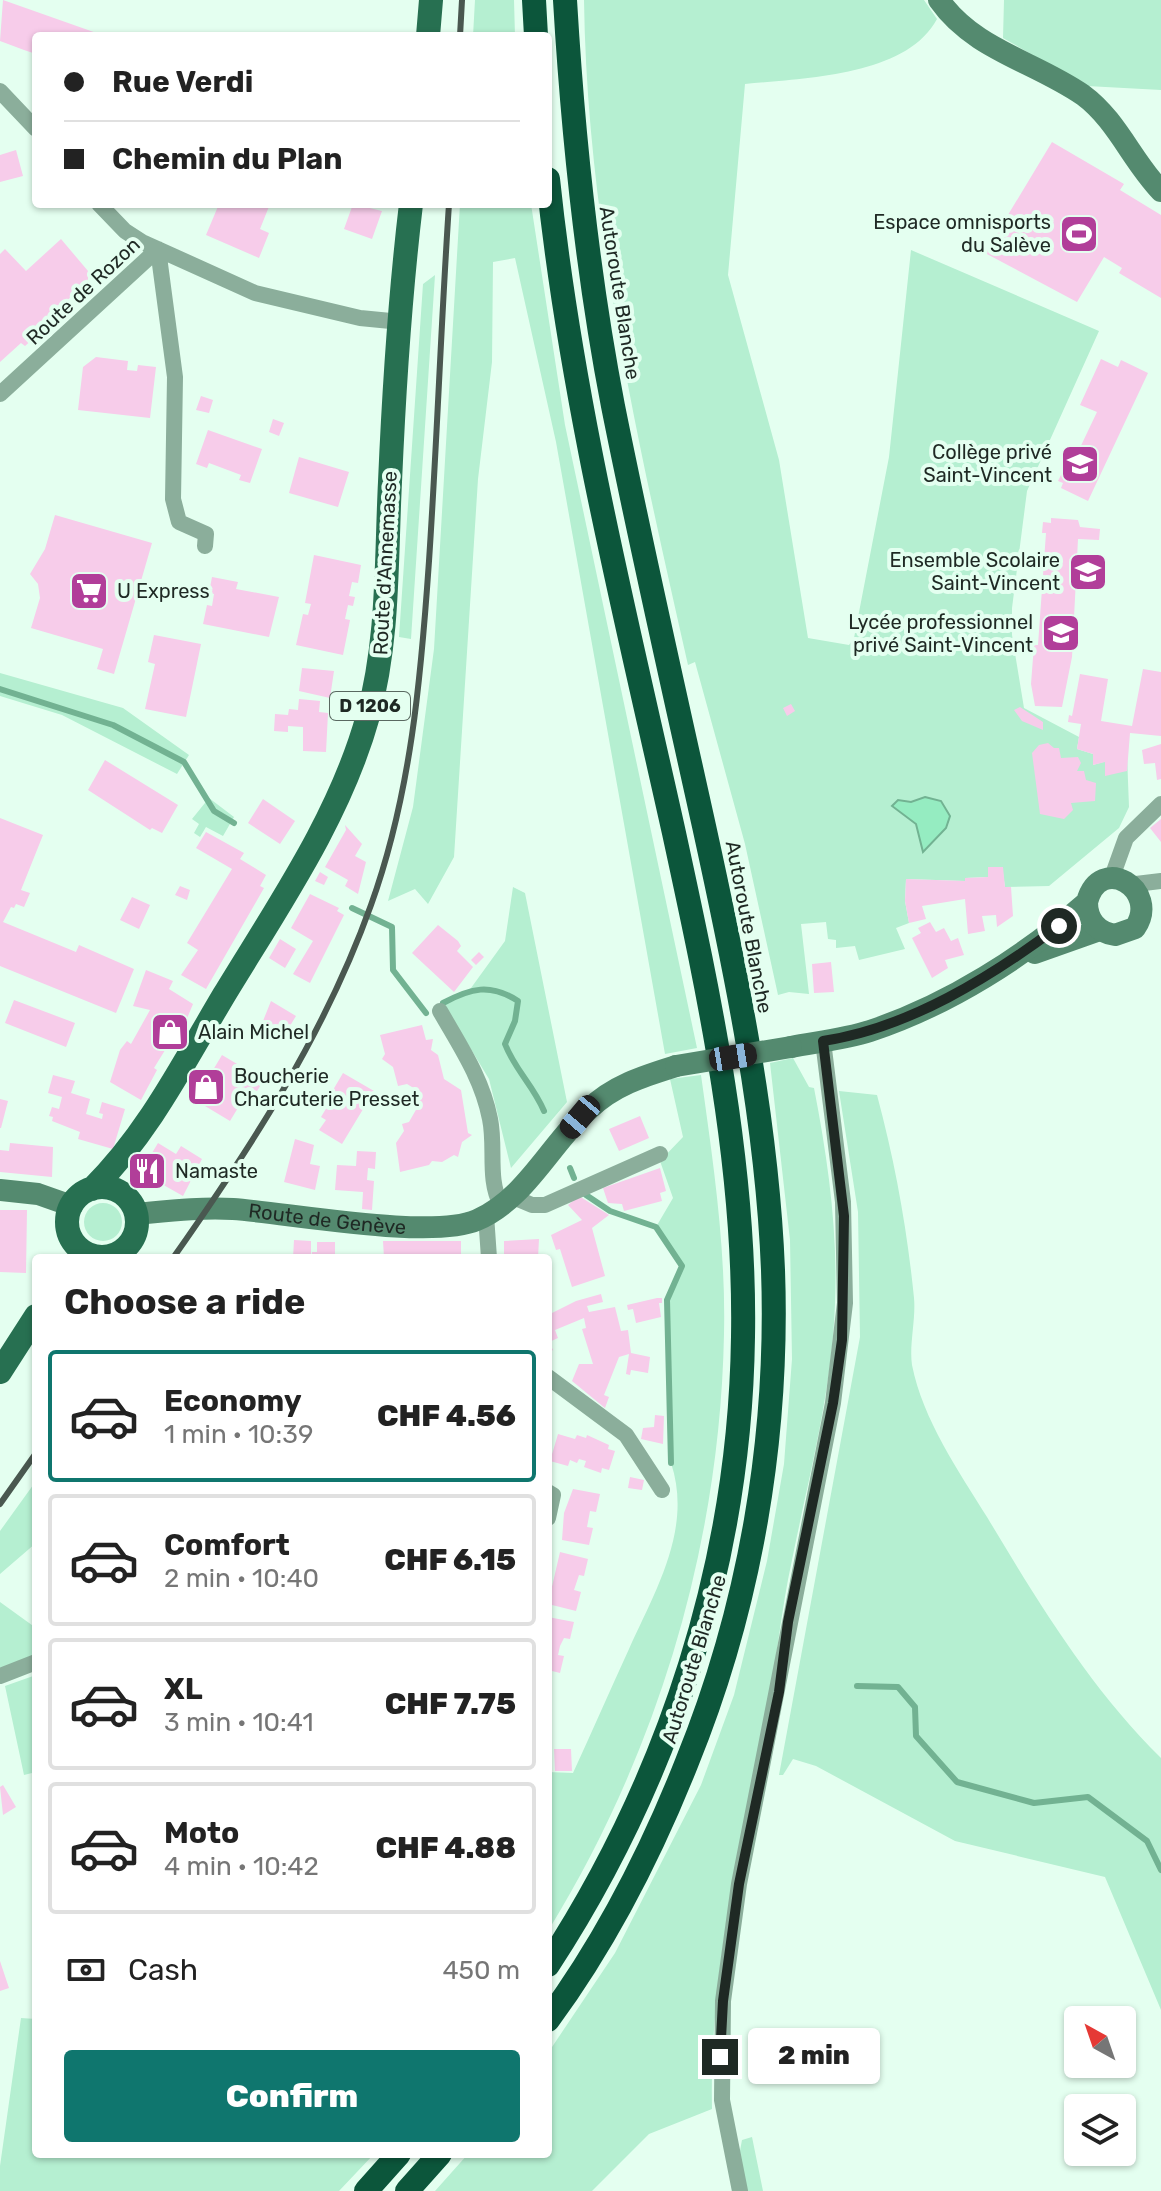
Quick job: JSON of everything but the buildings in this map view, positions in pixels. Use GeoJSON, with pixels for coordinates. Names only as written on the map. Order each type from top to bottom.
{"type":"FeatureCollection","features":[{"type":"Feature","properties":{"kind":"highway"},"geometry":{"type":"LineString","coordinates":[[534,0],[536,32]]}},
{"type":"Feature","properties":{"kind":"highway","name":"Autoroute Blanche"},"geometry":{"type":"LineString","coordinates":[[552,2014],[596,1947],[642,1865],[709,1703],[733,1629],[758,1514],[768,1431],[773,1326],[769,1209],[747,1044],[718,890],[612,401],[579,181],[565,0]]}},
{"type":"Feature","properties":{"kind":"highway","name":"Autoroute Blanche"},"geometry":{"type":"LineString","coordinates":[[552,208],[596,478],[715,1028],[739,1207],[743,1339],[738,1428],[727,1512],[689,1669],[634,1812],[588,1900],[552,1958]]}},
{"type":"Feature","properties":{"kind":"highway"},"geometry":{"type":"LineString","coordinates":[[366,2191],[395,2158]]}},
{"type":"Feature","properties":{"kind":"highway"},"geometry":{"type":"LineString","coordinates":[[407,2191],[436,2158]]}},
{"type":"Feature","properties":{"kind":"main road"},"geometry":{"type":"LineString","coordinates":[[428,32],[431,0]]}},
{"type":"Feature","properties":{"kind":"main road","name":"Route d'Annemasse"},"geometry":{"type":"LineString","coordinates":[[92,1189],[132,1148],[310,852],[334,807],[361,740],[378,674],[387,604],[390,483],[411,208]]}},
{"type":"Feature","properties":{"kind":"main road","name":"Route d'Annemasse"},"geometry":{"type":"LineString","coordinates":[[129,1204],[132,1148]]}},
{"type":"Feature","properties":{"kind":"main road"},"geometry":{"type":"LineString","coordinates":[[91,1254],[67,1248],[67,1223],[72,1206],[92,1189],[107,1188],[129,1204],[136,1228],[129,1245],[115,1254]]}},
{"type":"Feature","properties":{"kind":"main road"},"geometry":{"type":"LineString","coordinates":[[0,1372],[32,1322]]}},
{"type":"Feature","properties":{"kind":"street"},"geometry":{"type":"LineString","coordinates":[[939,0],[963,28],[980,40],[1084,96],[1111,122],[1161,191]]}},
{"type":"Feature","properties":{"kind":"street"},"geometry":{"type":"LineString","coordinates":[[0,91],[32,125]]}},
{"type":"Feature","properties":{"kind":"street"},"geometry":{"type":"LineString","coordinates":[[103,208],[125,231],[158,249],[284,302],[401,322]]}},
{"type":"Feature","properties":{"kind":"street"},"geometry":{"type":"LineString","coordinates":[[158,249],[175,377],[173,499],[179,522],[206,534],[205,546]]}},
{"type":"Feature","properties":{"kind":"street","name":"Route de Rozon"},"geometry":{"type":"LineString","coordinates":[[0,394],[158,249]]}},
{"type":"Feature","properties":{"kind":"street"},"geometry":{"type":"LineString","coordinates":[[1112,877],[1126,838],[1161,804]]}},
{"type":"Feature","properties":{"kind":"street"},"geometry":{"type":"LineString","coordinates":[[1015,959],[1087,902],[1095,886],[1112,877],[1125,878],[1136,884],[1152,919],[1129,932],[1115,935],[1100,930],[1088,915],[1087,902]]}},
{"type":"Feature","properties":{"kind":"street"},"geometry":{"type":"LineString","coordinates":[[1136,884],[1161,881]]}},
{"type":"Feature","properties":{"kind":"street"},"geometry":{"type":"LineString","coordinates":[[490,1254],[500,1205],[597,1101],[630,1081],[676,1066],[867,1032],[911,1015],[1015,959],[1100,930]]}},
{"type":"Feature","properties":{"kind":"street"},"geometry":{"type":"LineString","coordinates":[[440,1011],[480,1080],[491,1123],[492,1186],[500,1205]]}},
{"type":"Feature","properties":{"kind":"street"},"geometry":{"type":"LineString","coordinates":[[740,2191],[722,2100],[723,2001],[739,1884],[833,1403],[845,1303],[844,1216],[823,1041]]}},
{"type":"Feature","properties":{"kind":"street","name":"Route de Genève"},"geometry":{"type":"LineString","coordinates":[[129,1204],[232,1209],[419,1227],[459,1225],[500,1205],[545,1205],[660,1154]]}},
{"type":"Feature","properties":{"kind":"street"},"geometry":{"type":"LineString","coordinates":[[0,1190],[38,1194],[72,1206]]}},
{"type":"Feature","properties":{"kind":"street"},"geometry":{"type":"LineString","coordinates":[[552,1380],[626,1435],[662,1490]]}},
{"type":"Feature","properties":{"kind":"street"},"geometry":{"type":"LineString","coordinates":[[0,1676],[32,1664]]}},
{"type":"Feature","properties":{"kind":"shaded area"},"geometry":{"type":"Polygon","coordinates":[[[475,0],[514,0],[515,32],[473,32],[475,0]]]}},
{"type":"Feature","properties":{"kind":"shaded area"},"geometry":{"type":"Polygon","coordinates":[[[584,0],[924,0],[937,19],[922,38],[902,53],[878,63],[823,76],[745,84],[728,275],[779,460],[808,638],[849,645],[854,638],[889,457],[911,250],[1099,331],[1027,491],[1012,608],[1012,635],[1024,708],[1079,737],[1077,749],[1093,754],[1093,765],[1127,755],[1129,807],[1119,828],[1049,886],[1005,887],[1002,867],[988,867],[988,877],[965,878],[965,881],[906,879],[905,901],[909,923],[896,928],[905,949],[859,960],[855,946],[836,948],[836,940],[828,939],[826,922],[801,924],[809,994],[789,992],[778,995],[745,844],[695,662],[688,665],[634,418],[605,251],[587,84],[584,0]]]}},
{"type":"Feature","properties":{"kind":"shaded area"},"geometry":{"type":"Polygon","coordinates":[[[1004,0],[1161,0],[1161,90],[1087,86],[1003,38],[1004,0]]]}},
{"type":"Feature","properties":{"kind":"shaded area"},"geometry":{"type":"Polygon","coordinates":[[[460,208],[532,208],[565,425],[697,1048],[665,1054],[556,442],[515,258],[493,262],[492,362],[478,479],[454,857],[428,904],[415,889],[388,901],[413,807],[434,649],[460,208]]]}},
{"type":"Feature","properties":{"kind":"shaded area"},"geometry":{"type":"Polygon","coordinates":[[[435,275],[411,639],[399,637],[423,284],[435,275]]]}},
{"type":"Feature","properties":{"kind":"shaded area"},"geometry":{"type":"Polygon","coordinates":[[[0,673],[123,708],[189,755],[177,774],[62,715],[0,696],[0,673]]]}},
{"type":"Feature","properties":{"kind":"shaded area"},"geometry":{"type":"Polygon","coordinates":[[[925,797],[941,801],[950,816],[946,828],[923,852],[916,824],[892,806],[898,800],[911,802],[925,797]]]}},
{"type":"Feature","properties":{"kind":"shaded area"},"geometry":{"type":"Polygon","coordinates":[[[209,798],[234,817],[223,836],[206,827],[200,837],[194,833],[199,824],[192,819],[209,798]]]}},
{"type":"Feature","properties":{"kind":"shaded area"},"geometry":{"type":"Polygon","coordinates":[[[513,887],[525,893],[567,1102],[511,1168],[489,1079],[443,1003],[471,988],[505,941],[513,887]]]}},
{"type":"Feature","properties":{"kind":"shaded area"},"geometry":{"type":"Polygon","coordinates":[[[793,1058],[809,1087],[814,1088],[828,1169],[835,1250],[835,1304],[819,1433],[788,1579],[721,1958],[712,2059],[712,2109],[649,2134],[592,2191],[435,2191],[464,2158],[552,2158],[552,2047],[615,1953],[701,1785],[734,1695],[767,1561],[784,1464],[792,1359],[790,1240],[770,1063],[793,1058]]]}},
{"type":"Feature","properties":{"kind":"shaded area"},"geometry":{"type":"Polygon","coordinates":[[[701,1075],[718,1204],[724,1334],[720,1413],[710,1491],[696,1568],[676,1644],[651,1719],[587,1863],[552,1924],[552,1772],[573,1773],[660,1582],[674,1536],[677,1488],[671,1463],[667,1300],[682,1266],[656,1227],[673,1198],[660,1161],[683,1137],[670,1079],[701,1075]]]}},
{"type":"Feature","properties":{"kind":"shaded area"},"geometry":{"type":"Polygon","coordinates":[[[839,1091],[877,1095],[895,1170],[911,1272],[914,1306],[912,1365],[933,1425],[1066,1643],[1111,1703],[1161,1758],[1161,2010],[1105,1877],[955,1841],[816,1766],[793,1759],[783,1775],[779,1775],[860,1337],[858,1212],[839,1091]]]}},
{"type":"Feature","properties":{"kind":"shaded area"},"geometry":{"type":"Polygon","coordinates":[[[103,1203],[117,1208],[122,1222],[117,1236],[103,1241],[89,1236],[84,1222],[89,1208],[103,1203]]]}},
{"type":"Feature","properties":{"kind":"shaded area"},"geometry":{"type":"Polygon","coordinates":[[[32,1487],[32,1546],[0,1574],[0,1531],[32,1487]]]}},
{"type":"Feature","properties":{"kind":"shaded area"},"geometry":{"type":"Polygon","coordinates":[[[0,1602],[32,1625],[32,1658],[0,1670],[0,1602]]]}},
{"type":"Feature","properties":{"kind":"shaded area"},"geometry":{"type":"Polygon","coordinates":[[[32,1676],[32,1773],[24,1775],[5,1686],[32,1676]]]}},
{"type":"Feature","properties":{"kind":"shaded area"},"geometry":{"type":"Polygon","coordinates":[[[21,2018],[32,2019],[32,2158],[370,2158],[339,2191],[0,2191],[0,2166],[21,2018]]]}},
{"type":"Feature","properties":{"kind":"shaded area"},"geometry":{"type":"Polygon","coordinates":[[[752,2137],[763,2191],[746,2191],[739,2156],[742,2140],[752,2137]]]}},
{"type":"Feature","properties":{"kind":"waterway"},"geometry":{"type":"LineString","coordinates":[[0,689],[113,725],[184,762],[214,811],[234,823]]}},
{"type":"Feature","properties":{"kind":"waterway"},"geometry":{"type":"LineString","coordinates":[[352,908],[392,927],[393,970],[426,1013]]}},
{"type":"Feature","properties":{"kind":"waterway"},"geometry":{"type":"LineString","coordinates":[[443,1003],[480,990],[498,992],[518,1001],[515,1021],[505,1044],[544,1111]]}},
{"type":"Feature","properties":{"kind":"waterway"},"geometry":{"type":"LineString","coordinates":[[570,1168],[574,1178]]}},
{"type":"Feature","properties":{"kind":"waterway"},"geometry":{"type":"LineString","coordinates":[[586,1195],[610,1211],[656,1227],[682,1266],[667,1300],[671,1463]]}},
{"type":"Feature","properties":{"kind":"waterway"},"geometry":{"type":"LineString","coordinates":[[857,1686],[898,1687],[915,1707],[916,1736],[957,1782],[1034,1803],[1088,1797],[1147,1841],[1161,1870]]}},
{"type":"Feature","properties":{"kind":"railway"},"geometry":{"type":"LineString","coordinates":[[460,32],[462,0]]}},
{"type":"Feature","properties":{"kind":"railway"},"geometry":{"type":"LineString","coordinates":[[176,1254],[258,1132],[332,999],[371,905],[396,821],[412,735],[422,648],[449,208]]}},
{"type":"Feature","properties":{"kind":"railway"},"geometry":{"type":"LineString","coordinates":[[0,1504],[32,1459]]}},
{"type":"Feature","properties":{"kind":"place","name":"Espace omnisports du Salève"},"geometry":{"type":"Point","coordinates":[1079,234]}},
{"type":"Feature","properties":{"kind":"place","name":"Collège privé Saint-Vincent"},"geometry":{"type":"Point","coordinates":[1080,464]}},
{"type":"Feature","properties":{"kind":"place","name":"Ensemble Scolaire Saint-Vincent"},"geometry":{"type":"Point","coordinates":[1088,572]}},
{"type":"Feature","properties":{"kind":"place","name":"U Express"},"geometry":{"type":"Point","coordinates":[89,591]}},
{"type":"Feature","properties":{"kind":"place","name":"Lycée professionnel privé Saint-Vincent"},"geometry":{"type":"Point","coordinates":[1061,633]}},
{"type":"Feature","properties":{"kind":"place","name":"Alain Michel"},"geometry":{"type":"Point","coordinates":[170,1032]}},
{"type":"Feature","properties":{"kind":"place","name":"Boucherie Charcuterie Presset"},"geometry":{"type":"Point","coordinates":[206,1087]}},
{"type":"Feature","properties":{"kind":"place","name":"Namaste"},"geometry":{"type":"Point","coordinates":[147,1171]}},
{"type":"Feature","properties":{"kind":"route"},"geometry":{"type":"LineString","coordinates":[[720,2057],[723,2001],[739,1884],[779,1692],[788,1622],[833,1403],[842,1340],[846,1266],[844,1216],[823,1041],[867,1032],[911,1015],[1015,959],[1059,926]]}}]}
